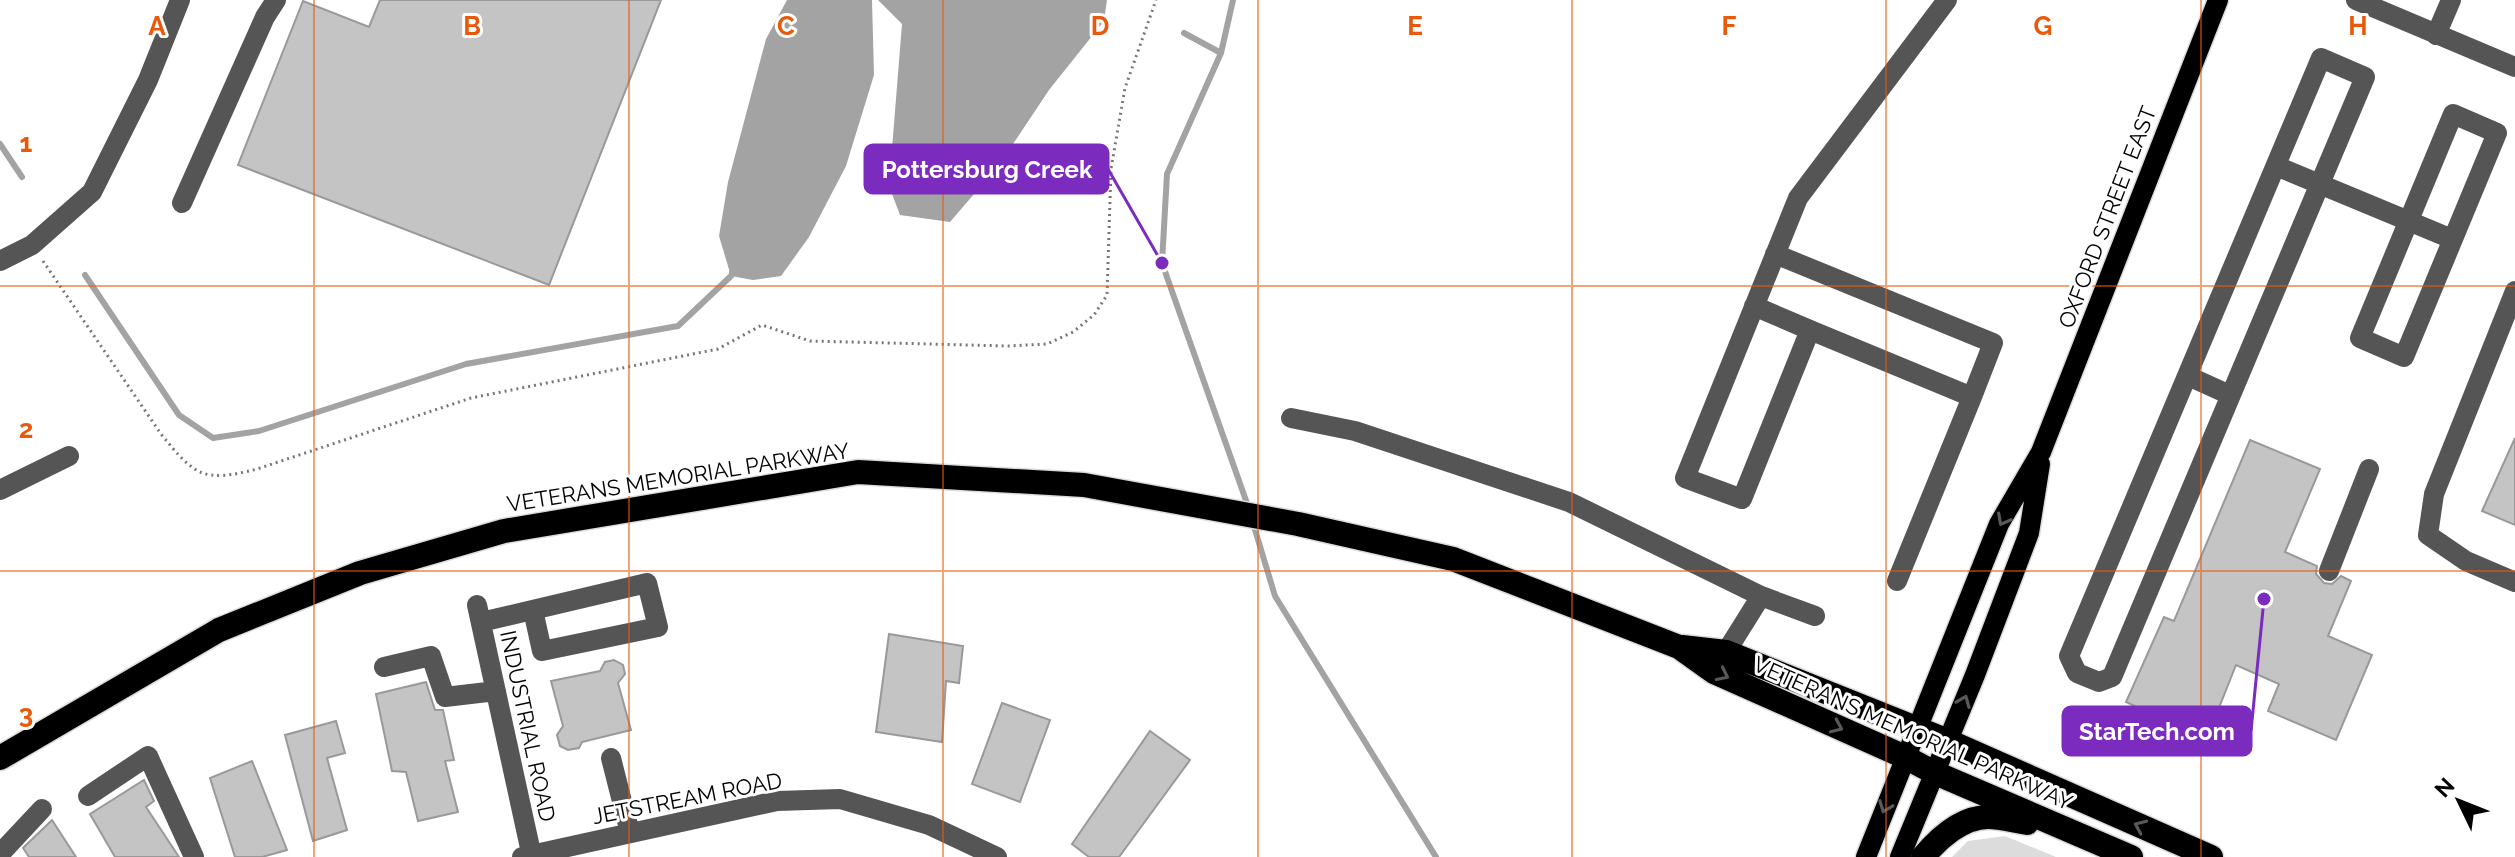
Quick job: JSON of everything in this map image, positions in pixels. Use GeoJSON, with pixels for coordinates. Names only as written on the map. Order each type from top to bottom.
{"type":"FeatureCollection","features":[{"type":"Feature","properties":{"kind":"highway","name":"VETERANS MEMORIAL PARKWAY"},"geometry":{"type":"LineString","coordinates":[[0,758],[219,630],[360,573],[504,531],[858,472],[1084,485],[1298,524],[1453,559],[1679,647],[1714,672],[1933,772],[2131,857]]}},
{"type":"Feature","properties":{"kind":"highway","name":"VETERANS MEMORIAL PARKWAY"},"geometry":{"type":"LineString","coordinates":[[1679,647],[1726,652],[1948,741],[2211,857]]}},
{"type":"Feature","properties":{"kind":"highway"},"geometry":{"type":"LineString","coordinates":[[1923,857],[1936,841],[1958,826],[1985,816],[2068,830]]}},
{"type":"Feature","properties":{"kind":"main road","name":"OXFORD STREET EAST"},"geometry":{"type":"LineString","coordinates":[[1866,857],[1999,524],[2041,452],[2218,0]]}},
{"type":"Feature","properties":{"kind":"main road","name":"OXFORD STREET EAST"},"geometry":{"type":"LineString","coordinates":[[1900,857],[2029,533],[2041,452]]}},
{"type":"Feature","properties":{"kind":"street"},"geometry":{"type":"LineString","coordinates":[[0,261],[32,245],[92,192],[148,80],[180,0]]}},
{"type":"Feature","properties":{"kind":"street"},"geometry":{"type":"LineString","coordinates":[[182,203],[265,17],[276,0]]}},
{"type":"Feature","properties":{"kind":"street"},"geometry":{"type":"LineString","coordinates":[[1810,330],[1742,499],[1685,478],[1798,198],[1947,0]]}},
{"type":"Feature","properties":{"kind":"street"},"geometry":{"type":"LineString","coordinates":[[2356,0],[2515,67]]}},
{"type":"Feature","properties":{"kind":"street"},"geometry":{"type":"LineString","coordinates":[[2436,35],[2451,0]]}},
{"type":"Feature","properties":{"kind":"street"},"geometry":{"type":"LineString","coordinates":[[2321,58],[2365,77],[2319,184],[2112,677],[2099,682],[2077,673],[2069,656],[2321,58]]}},
{"type":"Feature","properties":{"kind":"street"},"geometry":{"type":"LineString","coordinates":[[2453,114],[2497,133],[2404,357],[2360,338],[2409,221],[2453,114]]}},
{"type":"Feature","properties":{"kind":"street"},"geometry":{"type":"LineString","coordinates":[[2276,166],[2452,239]]}},
{"type":"Feature","properties":{"kind":"street"},"geometry":{"type":"LineString","coordinates":[[1775,254],[1993,343],[1897,581]]}},
{"type":"Feature","properties":{"kind":"street"},"geometry":{"type":"LineString","coordinates":[[2515,291],[2434,494],[2428,535],[2466,561],[2515,582]]}},
{"type":"Feature","properties":{"kind":"street"},"geometry":{"type":"LineString","coordinates":[[1754,306],[1972,397]]}},
{"type":"Feature","properties":{"kind":"street"},"geometry":{"type":"LineString","coordinates":[[2188,376],[2230,395]]}},
{"type":"Feature","properties":{"kind":"street"},"geometry":{"type":"LineString","coordinates":[[1291,418],[1355,431],[1569,502],[1761,596],[1815,616]]}},
{"type":"Feature","properties":{"kind":"street"},"geometry":{"type":"LineString","coordinates":[[0,490],[69,456]]}},
{"type":"Feature","properties":{"kind":"street"},"geometry":{"type":"LineString","coordinates":[[2329,571],[2369,469]]}},
{"type":"Feature","properties":{"kind":"street"},"geometry":{"type":"LineString","coordinates":[[647,583],[658,627],[542,651],[533,610],[647,583]]}},
{"type":"Feature","properties":{"kind":"street"},"geometry":{"type":"LineString","coordinates":[[1726,652],[1761,596]]}},
{"type":"Feature","properties":{"kind":"street","name":"INDUSTRIAL ROAD"},"geometry":{"type":"LineString","coordinates":[[529,856],[479,613],[533,610]]}},
{"type":"Feature","properties":{"kind":"street"},"geometry":{"type":"LineString","coordinates":[[384,667],[431,656],[445,697],[496,691]]}},
{"type":"Feature","properties":{"kind":"street"},"geometry":{"type":"LineString","coordinates":[[88,796],[148,756],[194,857]]}},
{"type":"Feature","properties":{"kind":"street"},"geometry":{"type":"LineString","coordinates":[[611,758],[630,833]]}},
{"type":"Feature","properties":{"kind":"street","name":"JETSTREAM ROAD"},"geometry":{"type":"LineString","coordinates":[[529,856],[777,801],[840,799],[929,825],[997,857]]}},
{"type":"Feature","properties":{"kind":"street"},"geometry":{"type":"LineString","coordinates":[[0,856],[42,809]]}},
{"type":"Feature","properties":{"kind":"path"},"geometry":{"type":"LineString","coordinates":[[32,245],[161,434],[198,474],[228,476],[257,469],[471,398],[718,349],[762,325],[810,341],[1008,346],[1047,344],[1073,332],[1094,315],[1107,295],[1111,169],[1125,88],[1156,0]]}},
{"type":"Feature","properties":{"kind":"shaded area"},"geometry":{"type":"Polygon","coordinates":[[[787,0],[872,0],[874,75],[846,166],[809,237],[781,276],[753,280],[731,276],[719,236],[728,182],[766,39],[787,0]]]}},
{"type":"Feature","properties":{"kind":"shaded area"},"geometry":{"type":"Polygon","coordinates":[[[878,0],[1107,0],[1104,21],[1049,90],[999,165],[950,222],[900,215],[889,186],[902,24],[878,0]]]}},
{"type":"Feature","properties":{"kind":"shaded area"},"geometry":{"type":"Polygon","coordinates":[[[2005,836],[2056,857],[1952,857],[1968,841],[2005,836]]]}},
{"type":"Feature","properties":{"kind":"building"},"geometry":{"type":"Polygon","coordinates":[[[380,0],[661,0],[549,285],[238,165],[303,1],[369,27],[380,0]]]}},
{"type":"Feature","properties":{"kind":"building"},"geometry":{"type":"Polygon","coordinates":[[[2515,438],[2515,525],[2482,511],[2515,438]]]}},
{"type":"Feature","properties":{"kind":"building"},"geometry":{"type":"Polygon","coordinates":[[[2250,440],[2320,469],[2285,552],[2317,566],[2316,574],[2324,583],[2332,584],[2341,576],[2351,581],[2328,636],[2372,655],[2336,740],[2268,711],[2279,684],[2236,665],[2207,738],[2189,730],[2187,734],[2182,733],[2180,738],[2156,727],[2157,723],[2132,713],[2135,706],[2126,702],[2164,617],[2174,621],[2250,440]]]}},
{"type":"Feature","properties":{"kind":"building"},"geometry":{"type":"Polygon","coordinates":[[[889,634],[963,646],[959,683],[946,681],[942,742],[876,732],[889,634]]]}},
{"type":"Feature","properties":{"kind":"building"},"geometry":{"type":"Polygon","coordinates":[[[614,660],[623,665],[625,674],[618,683],[631,730],[582,742],[579,748],[568,750],[560,746],[557,735],[563,726],[551,681],[600,671],[605,662],[614,660]]]}},
{"type":"Feature","properties":{"kind":"building"},"geometry":{"type":"Polygon","coordinates":[[[426,682],[435,710],[443,710],[454,760],[445,761],[458,812],[418,821],[406,772],[392,771],[376,694],[426,682]]]}},
{"type":"Feature","properties":{"kind":"building"},"geometry":{"type":"Polygon","coordinates":[[[1002,703],[1050,720],[1020,802],[972,784],[1002,703]]]}},
{"type":"Feature","properties":{"kind":"building"},"geometry":{"type":"Polygon","coordinates":[[[336,721],[345,753],[327,758],[347,830],[313,841],[285,735],[336,721]]]}},
{"type":"Feature","properties":{"kind":"building"},"geometry":{"type":"Polygon","coordinates":[[[1150,731],[1190,760],[1119,857],[1089,857],[1072,844],[1150,731]]]}},
{"type":"Feature","properties":{"kind":"building"},"geometry":{"type":"Polygon","coordinates":[[[252,761],[287,850],[262,857],[235,857],[210,778],[252,761]]]}},
{"type":"Feature","properties":{"kind":"building"},"geometry":{"type":"Polygon","coordinates":[[[144,780],[154,801],[146,807],[179,857],[115,857],[90,814],[144,780]]]}},
{"type":"Feature","properties":{"kind":"building"},"geometry":{"type":"Polygon","coordinates":[[[52,820],[76,857],[29,857],[23,848],[52,820]]]}},
{"type":"Feature","properties":{"kind":"waterway"},"geometry":{"type":"LineString","coordinates":[[1233,0],[1221,53],[1167,174],[1162,263],[1249,509]]}},
{"type":"Feature","properties":{"kind":"waterway"},"geometry":{"type":"LineString","coordinates":[[1184,33],[1221,53]]}},
{"type":"Feature","properties":{"kind":"waterway"},"geometry":{"type":"LineString","coordinates":[[0,144],[22,177]]}},
{"type":"Feature","properties":{"kind":"waterway"},"geometry":{"type":"LineString","coordinates":[[85,275],[179,415],[213,438],[259,431],[466,364],[678,326],[731,276],[733,270]]}},
{"type":"Feature","properties":{"kind":"waterway"},"geometry":{"type":"LineString","coordinates":[[1253,523],[1275,596],[1436,857]]}},
{"type":"Feature","properties":{"kind":"place","name":"Pottersburg Creek"},"geometry":{"type":"Point","coordinates":[1162,263]}},
{"type":"Feature","properties":{"kind":"place","name":"StarTech.com"},"geometry":{"type":"Point","coordinates":[2264,599]}}]}
